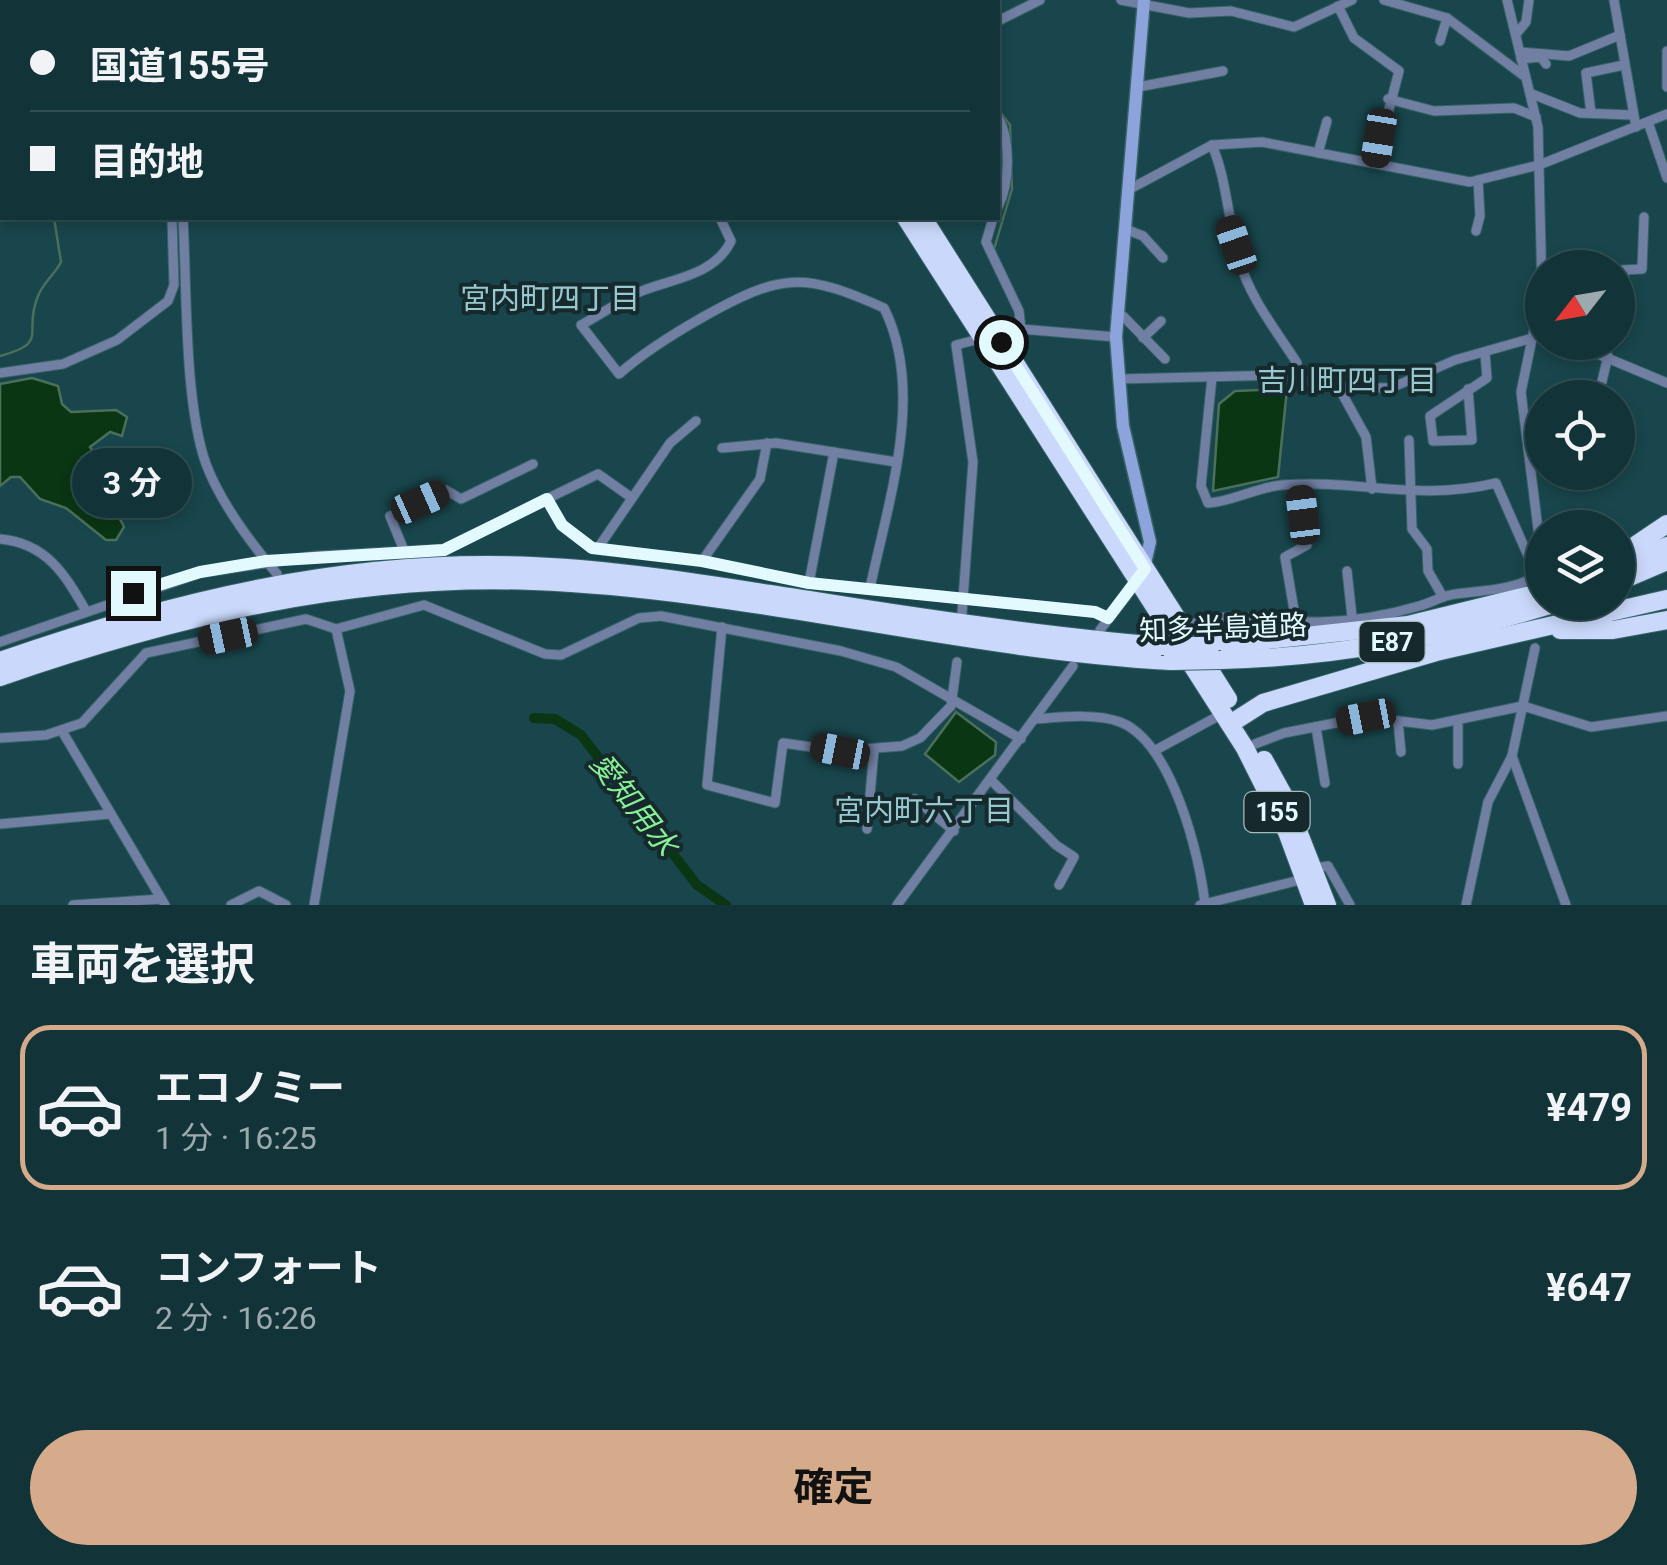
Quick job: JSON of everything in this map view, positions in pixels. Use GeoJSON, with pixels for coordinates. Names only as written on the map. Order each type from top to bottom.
{"type":"FeatureCollection","features":[{"type":"Feature","properties":{"kind":"highway","name":"155"},"geometry":{"type":"LineString","coordinates":[[907,220],[992,340],[1234,719],[1255,744],[1310,874],[1314,905]]}},
{"type":"Feature","properties":{"kind":"highway","name":"155"},"geometry":{"type":"LineString","coordinates":[[925,220],[992,340]]}},
{"type":"Feature","properties":{"kind":"highway"},"geometry":{"type":"LineString","coordinates":[[1635,546],[1667,524]]}},
{"type":"Feature","properties":{"kind":"highway"},"geometry":{"type":"LineString","coordinates":[[1635,560],[1667,546]]}},
{"type":"Feature","properties":{"kind":"highway"},"geometry":{"type":"LineString","coordinates":[[1635,575],[1667,561]]}},
{"type":"Feature","properties":{"kind":"highway","name":"知多半島道路"},"geometry":{"type":"LineString","coordinates":[[0,661],[113,623],[226,593],[338,574],[471,565],[659,578],[1166,653]]}},
{"type":"Feature","properties":{"kind":"highway"},"geometry":{"type":"LineString","coordinates":[[1635,583],[1667,571]]}},
{"type":"Feature","properties":{"kind":"highway","name":"155"},"geometry":{"type":"LineString","coordinates":[[1142,575],[1184,628],[1326,905]]}},
{"type":"Feature","properties":{"kind":"highway","name":"知多半島道路"},"geometry":{"type":"LineString","coordinates":[[0,677],[132,634],[280,598],[472,580],[593,584],[1006,645],[1166,653],[1396,642],[1525,611]]}},
{"type":"Feature","properties":{"kind":"highway","name":"知多半島道路"},"geometry":{"type":"LineString","coordinates":[[1216,653],[1360,632],[1518,600],[1525,595]]}},
{"type":"Feature","properties":{"kind":"highway"},"geometry":{"type":"LineString","coordinates":[[1234,719],[1263,703],[1436,652],[1667,599]]}},
{"type":"Feature","properties":{"kind":"highway"},"geometry":{"type":"LineString","coordinates":[[1234,719],[1551,629],[1612,630],[1667,620]]}},
{"type":"Feature","properties":{"kind":"street"},"geometry":{"type":"LineString","coordinates":[[1000,18],[1040,0]]}},
{"type":"Feature","properties":{"kind":"street"},"geometry":{"type":"LineString","coordinates":[[1121,0],[1189,14],[1207,5],[1294,28],[1352,0]]}},
{"type":"Feature","properties":{"kind":"street"},"geometry":{"type":"LineString","coordinates":[[1384,0],[1448,18],[1524,76]]}},
{"type":"Feature","properties":{"kind":"street"},"geometry":{"type":"LineString","coordinates":[[1431,0],[1434,12]]}},
{"type":"Feature","properties":{"kind":"street"},"geometry":{"type":"LineString","coordinates":[[1507,0],[1536,116],[1541,250]]}},
{"type":"Feature","properties":{"kind":"street"},"geometry":{"type":"LineString","coordinates":[[1518,34],[1526,22],[1530,0]]}},
{"type":"Feature","properties":{"kind":"street"},"geometry":{"type":"LineString","coordinates":[[1614,0],[1636,128]]}},
{"type":"Feature","properties":{"kind":"street"},"geometry":{"type":"LineString","coordinates":[[1100,630],[1142,575],[1150,542],[1126,446],[1116,337],[1144,2]]}},
{"type":"Feature","properties":{"kind":"street"},"geometry":{"type":"LineString","coordinates":[[1338,6],[1354,38],[1399,71],[1388,99],[1375,162]]}},
{"type":"Feature","properties":{"kind":"street"},"geometry":{"type":"LineString","coordinates":[[1440,42],[1448,18]]}},
{"type":"Feature","properties":{"kind":"street"},"geometry":{"type":"LineString","coordinates":[[1520,56],[1569,56],[1620,36]]}},
{"type":"Feature","properties":{"kind":"street"},"geometry":{"type":"LineString","coordinates":[[1667,51],[1667,87]]}},
{"type":"Feature","properties":{"kind":"street"},"geometry":{"type":"LineString","coordinates":[[1520,56],[1541,57],[1546,64]]}},
{"type":"Feature","properties":{"kind":"street"},"geometry":{"type":"LineString","coordinates":[[1592,113],[1586,73],[1624,65]]}},
{"type":"Feature","properties":{"kind":"street"},"geometry":{"type":"LineString","coordinates":[[1138,87],[1223,71]]}},
{"type":"Feature","properties":{"kind":"street"},"geometry":{"type":"LineString","coordinates":[[1532,94],[1563,109],[1632,115]]}},
{"type":"Feature","properties":{"kind":"street"},"geometry":{"type":"LineString","coordinates":[[1388,99],[1434,111],[1514,108],[1536,116]]}},
{"type":"Feature","properties":{"kind":"street"},"geometry":{"type":"LineString","coordinates":[[1130,189],[1212,145],[1262,142],[1375,162],[1442,180],[1478,180],[1538,165],[1667,114]]}},
{"type":"Feature","properties":{"kind":"street"},"geometry":{"type":"LineString","coordinates":[[1000,121],[1005,130],[1006,151],[1006,192],[1000,203]]}},
{"type":"Feature","properties":{"kind":"street"},"geometry":{"type":"LineString","coordinates":[[1318,153],[1327,121]]}},
{"type":"Feature","properties":{"kind":"street"},"geometry":{"type":"LineString","coordinates":[[1648,122],[1667,178]]}},
{"type":"Feature","properties":{"kind":"street"},"geometry":{"type":"LineString","coordinates":[[1212,145],[1224,171],[1223,197],[1243,272],[1297,363],[1295,376]]}},
{"type":"Feature","properties":{"kind":"street"},"geometry":{"type":"LineString","coordinates":[[1476,231],[1480,216],[1478,180]]}},
{"type":"Feature","properties":{"kind":"street"},"geometry":{"type":"LineString","coordinates":[[1635,269],[1642,269],[1644,217]]}},
{"type":"Feature","properties":{"kind":"street"},"geometry":{"type":"LineString","coordinates":[[0,373],[63,364],[117,340],[168,300],[174,285],[172,220]]}},
{"type":"Feature","properties":{"kind":"street"},"geometry":{"type":"LineString","coordinates":[[184,220],[194,406],[201,449],[218,490],[278,574]]}},
{"type":"Feature","properties":{"kind":"street"},"geometry":{"type":"LineString","coordinates":[[721,220],[731,238],[713,262],[683,280],[632,296],[582,325],[618,374],[681,329],[747,292],[774,282],[803,282],[844,290],[884,308],[894,327],[903,393],[896,462],[870,588]]}},
{"type":"Feature","properties":{"kind":"street"},"geometry":{"type":"LineString","coordinates":[[992,220],[986,242],[1019,312],[1021,328]]}},
{"type":"Feature","properties":{"kind":"street"},"geometry":{"type":"LineString","coordinates":[[1125,228],[1143,236],[1163,258]]}},
{"type":"Feature","properties":{"kind":"street"},"geometry":{"type":"LineString","coordinates":[[1116,316],[1165,359]]}},
{"type":"Feature","properties":{"kind":"street"},"geometry":{"type":"LineString","coordinates":[[1144,338],[1161,321]]}},
{"type":"Feature","properties":{"kind":"street"},"geometry":{"type":"LineString","coordinates":[[962,613],[972,440],[956,346],[992,340],[1021,328],[1116,337]]}},
{"type":"Feature","properties":{"kind":"street"},"geometry":{"type":"LineString","coordinates":[[1118,379],[1295,376],[1339,388],[1391,388],[1454,360],[1525,338]]}},
{"type":"Feature","properties":{"kind":"street"},"geometry":{"type":"LineString","coordinates":[[1468,389],[1472,440],[1433,441],[1430,416],[1468,389],[1487,378],[1485,353]]}},
{"type":"Feature","properties":{"kind":"street"},"geometry":{"type":"LineString","coordinates":[[1529,360],[1522,392],[1536,510]]}},
{"type":"Feature","properties":{"kind":"street"},"geometry":{"type":"LineString","coordinates":[[1616,360],[1667,385]]}},
{"type":"Feature","properties":{"kind":"street"},"geometry":{"type":"LineString","coordinates":[[1212,376],[1201,486],[1208,502],[1241,492],[1300,485],[1414,493],[1458,492],[1496,483],[1525,547]]}},
{"type":"Feature","properties":{"kind":"street"},"geometry":{"type":"LineString","coordinates":[[1339,388],[1366,437],[1372,489]]}},
{"type":"Feature","properties":{"kind":"street"},"geometry":{"type":"LineString","coordinates":[[598,548],[670,443],[696,420]]}},
{"type":"Feature","properties":{"kind":"street"},"geometry":{"type":"LineString","coordinates":[[1410,440],[1412,529],[1428,550],[1428,571],[1438,582],[1443,598]]}},
{"type":"Feature","properties":{"kind":"street"},"geometry":{"type":"LineString","coordinates":[[722,448],[767,443],[896,462]]}},
{"type":"Feature","properties":{"kind":"street"},"geometry":{"type":"LineString","coordinates":[[702,561],[760,479],[767,443]]}},
{"type":"Feature","properties":{"kind":"street"},"geometry":{"type":"LineString","coordinates":[[809,583],[834,452]]}},
{"type":"Feature","properties":{"kind":"street"},"geometry":{"type":"LineString","coordinates":[[405,553],[390,516],[446,490],[461,499],[533,464]]}},
{"type":"Feature","properties":{"kind":"street"},"geometry":{"type":"LineString","coordinates":[[0,642],[200,572],[266,561],[444,550],[598,474],[632,498]]}},
{"type":"Feature","properties":{"kind":"street"},"geometry":{"type":"LineString","coordinates":[[1296,622],[1285,557],[1306,548],[1300,485]]}},
{"type":"Feature","properties":{"kind":"street"},"geometry":{"type":"LineString","coordinates":[[547,499],[562,525],[598,548],[702,561],[809,583],[1095,612],[1108,618]]}},
{"type":"Feature","properties":{"kind":"street"},"geometry":{"type":"LineString","coordinates":[[0,539],[24,542],[53,560],[86,612]]}},
{"type":"Feature","properties":{"kind":"street"},"geometry":{"type":"LineString","coordinates":[[1347,572],[1352,617]]}},
{"type":"Feature","properties":{"kind":"street"},"geometry":{"type":"LineString","coordinates":[[1184,628],[1217,616],[1296,622],[1392,612],[1457,593],[1473,596],[1525,585]]}},
{"type":"Feature","properties":{"kind":"street"},"geometry":{"type":"LineString","coordinates":[[133,593],[137,606]]}},
{"type":"Feature","properties":{"kind":"street"},"geometry":{"type":"LineString","coordinates":[[0,738],[62,731],[82,723],[150,652],[306,620],[336,629],[424,605],[546,654],[561,655],[639,618],[661,616],[841,651],[896,667],[1021,739]]}},
{"type":"Feature","properties":{"kind":"street"},"geometry":{"type":"LineString","coordinates":[[301,606],[306,620]]}},
{"type":"Feature","properties":{"kind":"street"},"geometry":{"type":"LineString","coordinates":[[722,626],[707,785],[775,803],[782,742],[840,751],[902,746],[920,738],[954,697],[958,662]]}},
{"type":"Feature","properties":{"kind":"street"},"geometry":{"type":"LineString","coordinates":[[314,905],[350,692],[336,629]]}},
{"type":"Feature","properties":{"kind":"street"},"geometry":{"type":"LineString","coordinates":[[147,639],[150,652]]}},
{"type":"Feature","properties":{"kind":"street"},"geometry":{"type":"LineString","coordinates":[[1466,905],[1488,802],[1512,756],[1536,648]]}},
{"type":"Feature","properties":{"kind":"street"},"geometry":{"type":"LineString","coordinates":[[897,905],[1074,666]]}},
{"type":"Feature","properties":{"kind":"street"},"geometry":{"type":"LineString","coordinates":[[1255,744],[1366,717],[1432,725],[1522,706],[1591,727],[1667,716]]}},
{"type":"Feature","properties":{"kind":"street"},"geometry":{"type":"LineString","coordinates":[[1036,719],[1119,722],[1154,751],[1187,822],[1199,862],[1203,905],[1328,866],[1350,905]]}},
{"type":"Feature","properties":{"kind":"street"},"geometry":{"type":"LineString","coordinates":[[1154,751],[1234,719]]}},
{"type":"Feature","properties":{"kind":"street"},"geometry":{"type":"LineString","coordinates":[[1398,721],[1401,752]]}},
{"type":"Feature","properties":{"kind":"street"},"geometry":{"type":"LineString","coordinates":[[1458,722],[1458,764]]}},
{"type":"Feature","properties":{"kind":"street"},"geometry":{"type":"LineString","coordinates":[[1316,727],[1324,783]]}},
{"type":"Feature","properties":{"kind":"street"},"geometry":{"type":"LineString","coordinates":[[62,731],[163,902],[73,905]]}},
{"type":"Feature","properties":{"kind":"street"},"geometry":{"type":"LineString","coordinates":[[867,828],[874,750]]}},
{"type":"Feature","properties":{"kind":"street"},"geometry":{"type":"LineString","coordinates":[[1512,756],[1566,905]]}},
{"type":"Feature","properties":{"kind":"street"},"geometry":{"type":"LineString","coordinates":[[992,781],[1056,845],[1074,857],[1059,885]]}},
{"type":"Feature","properties":{"kind":"street"},"geometry":{"type":"LineString","coordinates":[[870,806],[915,799],[954,831]]}},
{"type":"Feature","properties":{"kind":"street"},"geometry":{"type":"LineString","coordinates":[[0,824],[110,814]]}},
{"type":"Feature","properties":{"kind":"street"},"geometry":{"type":"LineString","coordinates":[[231,905],[259,891],[286,905]]}},
{"type":"Feature","properties":{"kind":"shaded area"},"geometry":{"type":"Polygon","coordinates":[[[32,378],[58,386],[62,404],[71,412],[116,410],[127,417],[122,436],[110,432],[90,447],[105,469],[103,486],[124,527],[116,540],[106,540],[66,508],[40,499],[20,477],[11,477],[0,486],[0,384],[32,378]]]}},
{"type":"Feature","properties":{"kind":"shaded area"},"geometry":{"type":"Polygon","coordinates":[[[1287,389],[1278,477],[1213,491],[1219,404],[1235,391],[1287,389]]]}},
{"type":"Feature","properties":{"kind":"shaded area"},"geometry":{"type":"Polygon","coordinates":[[[956,712],[996,742],[995,755],[959,782],[925,754],[956,712]]]}},
{"type":"Feature","properties":{"kind":"waterway"},"geometry":{"type":"LineString","coordinates":[[1000,112],[1010,125],[1011,158]]}},
{"type":"Feature","properties":{"kind":"waterway"},"geometry":{"type":"LineString","coordinates":[[994,249],[1012,189],[1011,166]]}},
{"type":"Feature","properties":{"kind":"waterway"},"geometry":{"type":"LineString","coordinates":[[0,356],[30,341],[38,296],[61,262],[54,220]]}},
{"type":"Feature","properties":{"kind":"waterway","name":"愛知用水"},"geometry":{"type":"LineString","coordinates":[[534,718],[555,719],[581,735],[697,885],[726,905]]}},
{"type":"Feature","properties":{"kind":"district","name":"宮内町四丁目"},"geometry":{"type":"Point","coordinates":[550,298]}},
{"type":"Feature","properties":{"kind":"district","name":"吉川町四丁目"},"geometry":{"type":"Point","coordinates":[1347,380]}},
{"type":"Feature","properties":{"kind":"district","name":"宮内町六丁目"},"geometry":{"type":"Point","coordinates":[924,810]}},
{"type":"Feature","properties":{"kind":"route"},"geometry":{"type":"LineString","coordinates":[[133,593],[200,572],[266,561],[444,550],[547,499],[562,525],[592,548],[702,561],[809,583],[1095,612],[1108,618],[1145,569],[1001,342]]}}]}
